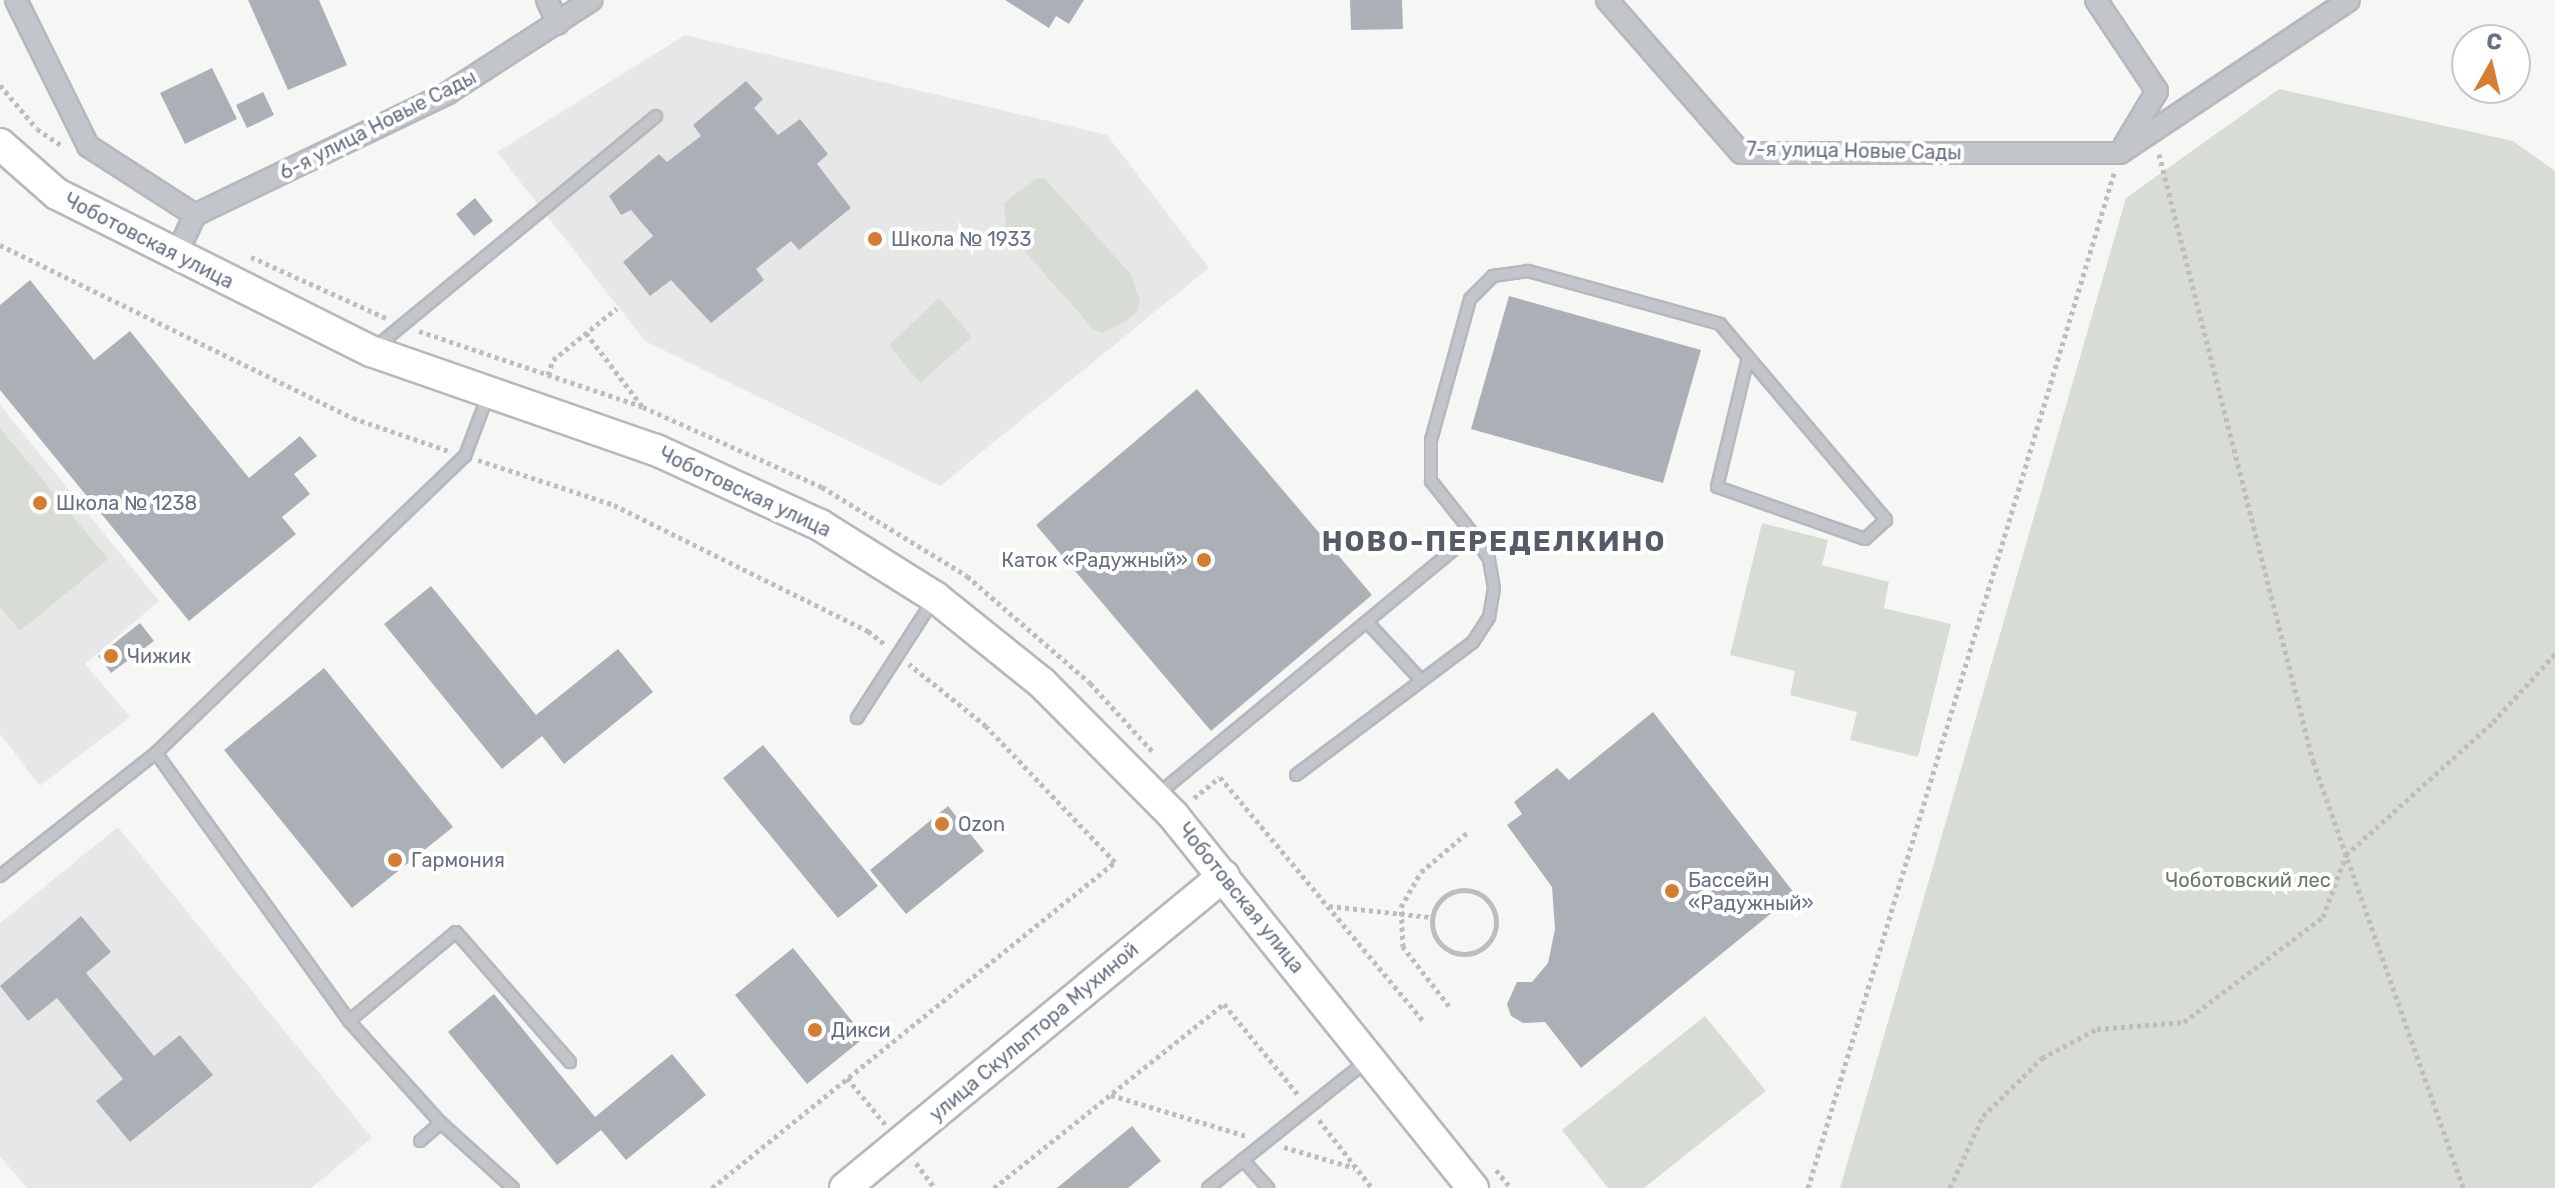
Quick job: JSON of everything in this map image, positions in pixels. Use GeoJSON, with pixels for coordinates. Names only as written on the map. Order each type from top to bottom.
{"type":"FeatureCollection","features":[{"type":"Feature","properties":{"kind":"main road","name":"Чоботовская улица"},"geometry":{"type":"LineString","coordinates":[[0,144],[57,194],[371,351],[697,469],[820,525],[935,597],[1166,788],[1224,876],[1473,1188]]}},
{"type":"Feature","properties":{"kind":"main road","name":"улица Скульптора Мухиной"},"geometry":{"type":"LineString","coordinates":[[845,1188],[1224,876]]}},
{"type":"Feature","properties":{"kind":"street"},"geometry":{"type":"LineString","coordinates":[[16,0],[88,146],[195,215],[176,255]]}},
{"type":"Feature","properties":{"kind":"street"},"geometry":{"type":"LineString","coordinates":[[547,0],[558,24]]}},
{"type":"Feature","properties":{"kind":"street","name":"6-я улица Новые Сады"},"geometry":{"type":"LineString","coordinates":[[195,215],[448,93],[592,0]]}},
{"type":"Feature","properties":{"kind":"street","name":"7-я улица Новые Сады"},"geometry":{"type":"LineString","coordinates":[[1607,0],[1741,153],[2120,153]]}},
{"type":"Feature","properties":{"kind":"street"},"geometry":{"type":"LineString","coordinates":[[2096,0],[2157,91],[2120,153]]}},
{"type":"Feature","properties":{"kind":"street"},"geometry":{"type":"LineString","coordinates":[[2120,153],[2349,0]]}},
{"type":"Feature","properties":{"kind":"lane"},"geometry":{"type":"LineString","coordinates":[[371,351],[656,116]]}},
{"type":"Feature","properties":{"kind":"lane"},"geometry":{"type":"LineString","coordinates":[[1296,775],[1473,642],[1489,617],[1494,588],[1489,559],[1431,481],[1431,440],[1470,299],[1493,276],[1528,271],[1720,324],[1886,520],[1865,539],[1717,487],[1748,358]]}},
{"type":"Feature","properties":{"kind":"lane"},"geometry":{"type":"LineString","coordinates":[[0,876],[156,753],[465,456],[489,393]]}},
{"type":"Feature","properties":{"kind":"lane"},"geometry":{"type":"LineString","coordinates":[[1166,788],[1473,534]]}},
{"type":"Feature","properties":{"kind":"lane"},"geometry":{"type":"LineString","coordinates":[[857,718],[935,597]]}},
{"type":"Feature","properties":{"kind":"lane"},"geometry":{"type":"LineString","coordinates":[[1367,622],[1420,679]]}},
{"type":"Feature","properties":{"kind":"lane"},"geometry":{"type":"LineString","coordinates":[[156,753],[349,1021],[441,1123],[513,1188]]}},
{"type":"Feature","properties":{"kind":"lane"},"geometry":{"type":"LineString","coordinates":[[349,1021],[456,932],[570,1062]]}},
{"type":"Feature","properties":{"kind":"lane"},"geometry":{"type":"LineString","coordinates":[[1208,1188],[1369,1058]]}},
{"type":"Feature","properties":{"kind":"lane"},"geometry":{"type":"LineString","coordinates":[[420,1141],[441,1123]]}},
{"type":"Feature","properties":{"kind":"lane"},"geometry":{"type":"LineString","coordinates":[[1243,1160],[1268,1188]]}},
{"type":"Feature","properties":{"kind":"path"},"geometry":{"type":"LineString","coordinates":[[0,85],[37,129],[75,154]]}},
{"type":"Feature","properties":{"kind":"path"},"geometry":{"type":"LineString","coordinates":[[2153,131],[2313,761],[2463,1188]]}},
{"type":"Feature","properties":{"kind":"path"},"geometry":{"type":"LineString","coordinates":[[1808,1188],[2120,153]]}},
{"type":"Feature","properties":{"kind":"path"},"geometry":{"type":"LineString","coordinates":[[0,245],[353,418],[614,505],[868,631],[986,726],[1115,862],[712,1188]]}},
{"type":"Feature","properties":{"kind":"path"},"geometry":{"type":"LineString","coordinates":[[246,255],[404,326],[643,407],[822,487],[967,576],[1090,683],[1166,788],[1194,798],[1204,810]]}},
{"type":"Feature","properties":{"kind":"path"},"geometry":{"type":"LineString","coordinates":[[548,375],[553,360],[617,308]]}},
{"type":"Feature","properties":{"kind":"path"},"geometry":{"type":"LineString","coordinates":[[586,333],[643,407]]}},
{"type":"Feature","properties":{"kind":"path"},"geometry":{"type":"LineString","coordinates":[[1950,1188],[1983,1116],[2042,1058],[2097,1029],[2184,1022],[2323,917],[2346,855],[2493,722],[2555,654]]}},
{"type":"Feature","properties":{"kind":"path"},"geometry":{"type":"LineString","coordinates":[[1194,798],[1220,777],[1425,1023]]}},
{"type":"Feature","properties":{"kind":"path"},"geometry":{"type":"LineString","coordinates":[[1449,1006],[1403,947],[1400,914],[1409,888],[1421,872],[1468,832]]}},
{"type":"Feature","properties":{"kind":"path"},"geometry":{"type":"LineString","coordinates":[[1469,889],[1484,896],[1494,910],[1497,926],[1490,942],[1476,952],[1459,954],[1444,947],[1434,934],[1431,917],[1445,897],[1469,889]]}},
{"type":"Feature","properties":{"kind":"path"},"geometry":{"type":"LineString","coordinates":[[1328,906],[1431,917]]}},
{"type":"Feature","properties":{"kind":"path"},"geometry":{"type":"LineString","coordinates":[[994,1188],[1224,1004]]}},
{"type":"Feature","properties":{"kind":"path"},"geometry":{"type":"LineString","coordinates":[[1110,1095],[1357,1169]]}},
{"type":"Feature","properties":{"kind":"path"},"geometry":{"type":"LineString","coordinates":[[1492,1165],[1511,1188]]}},
{"type":"Feature","properties":{"kind":"shaded area","name":"Школа № 1933"},"geometry":{"type":"Polygon","coordinates":[[[685,35],[1107,135],[1209,268],[940,486],[645,341],[497,152],[685,35]]]}},
{"type":"Feature","properties":{"kind":"shaded area","name":"Школа № 1238"},"geometry":{"type":"Polygon","coordinates":[[[0,405],[159,601],[85,664],[130,717],[40,786],[0,734],[0,405]]]}},
{"type":"Feature","properties":{"kind":"shaded area"},"geometry":{"type":"Polygon","coordinates":[[[118,827],[372,1138],[311,1188],[27,1188],[0,1156],[0,923],[118,827]]]}},
{"type":"Feature","properties":{"kind":"green space","name":"Чоботовский лес"},"geometry":{"type":"Polygon","coordinates":[[[2279,89],[2513,141],[2555,171],[2555,1188],[1840,1188],[2126,198],[2279,89]]]}},
{"type":"Feature","properties":{"kind":"green space"},"geometry":{"type":"Polygon","coordinates":[[[1037,178],[1044,178],[1130,273],[1140,300],[1137,312],[1124,322],[1102,333],[1093,329],[1006,230],[1004,203],[1037,178]]]}},
{"type":"Feature","properties":{"kind":"green space"},"geometry":{"type":"Polygon","coordinates":[[[939,298],[972,337],[920,383],[889,345],[939,298]]]}},
{"type":"Feature","properties":{"kind":"green space"},"geometry":{"type":"Polygon","coordinates":[[[0,428],[108,559],[20,631],[0,607],[0,428]]]}},
{"type":"Feature","properties":{"kind":"green space"},"geometry":{"type":"Polygon","coordinates":[[[1762,523],[1828,540],[1822,565],[1889,582],[1884,608],[1951,624],[1918,757],[1850,740],[1857,712],[1790,695],[1795,671],[1730,655],[1762,523]]]}},
{"type":"Feature","properties":{"kind":"green space"},"geometry":{"type":"Polygon","coordinates":[[[1705,1016],[1766,1091],[1644,1188],[1608,1188],[1562,1130],[1705,1016]]]}},
{"type":"Feature","properties":{"kind":"building"},"geometry":{"type":"Polygon","coordinates":[[[248,0],[319,0],[347,65],[288,90],[248,0]]]}},
{"type":"Feature","properties":{"kind":"building"},"geometry":{"type":"Polygon","coordinates":[[[1005,0],[1084,0],[1069,24],[1056,16],[1049,28],[1005,0]]]}},
{"type":"Feature","properties":{"kind":"building"},"geometry":{"type":"Polygon","coordinates":[[[1350,0],[1402,0],[1403,29],[1351,30],[1350,0]]]}},
{"type":"Feature","properties":{"kind":"building"},"geometry":{"type":"Polygon","coordinates":[[[212,68],[237,119],[185,144],[160,93],[212,68]]]}},
{"type":"Feature","properties":{"kind":"building"},"geometry":{"type":"Polygon","coordinates":[[[746,81],[763,99],[754,108],[778,135],[800,119],[828,154],[817,164],[851,208],[799,250],[791,241],[756,269],[764,280],[711,323],[671,280],[650,296],[623,262],[653,236],[631,210],[621,215],[609,196],[659,154],[667,162],[701,136],[693,125],[746,81]]]}},
{"type":"Feature","properties":{"kind":"building"},"geometry":{"type":"Polygon","coordinates":[[[263,92],[274,115],[247,128],[236,105],[263,92]]]}},
{"type":"Feature","properties":{"kind":"building"},"geometry":{"type":"Polygon","coordinates":[[[475,198],[493,221],[474,236],[456,214],[475,198]]]}},
{"type":"Feature","properties":{"kind":"building"},"geometry":{"type":"Polygon","coordinates":[[[30,280],[94,360],[130,331],[249,478],[300,436],[317,456],[294,474],[310,494],[282,517],[296,534],[189,621],[0,390],[0,305],[30,280]]]}},
{"type":"Feature","properties":{"kind":"building"},"geometry":{"type":"Polygon","coordinates":[[[1509,296],[1701,350],[1663,483],[1471,429],[1509,296]]]}},
{"type":"Feature","properties":{"kind":"building","name":"Каток «Радужный»"},"geometry":{"type":"Polygon","coordinates":[[[1197,389],[1372,595],[1211,731],[1036,525],[1197,389]]]}},
{"type":"Feature","properties":{"kind":"building"},"geometry":{"type":"Polygon","coordinates":[[[431,586],[536,715],[618,649],[653,692],[564,764],[542,736],[502,769],[384,624],[431,586]]]}},
{"type":"Feature","properties":{"kind":"building"},"geometry":{"type":"Polygon","coordinates":[[[140,623],[154,641],[111,673],[98,656],[140,623]]]}},
{"type":"Feature","properties":{"kind":"building"},"geometry":{"type":"Polygon","coordinates":[[[324,668],[453,827],[352,908],[224,750],[324,668]]]}},
{"type":"Feature","properties":{"kind":"building","name":"Бассейн «Радужный»"},"geometry":{"type":"Polygon","coordinates":[[[1653,712],[1795,894],[1581,1068],[1545,1022],[1523,1023],[1511,1016],[1507,1004],[1517,982],[1532,982],[1548,963],[1555,929],[1552,887],[1507,825],[1522,814],[1514,802],[1557,768],[1569,780],[1653,712]]]}},
{"type":"Feature","properties":{"kind":"building"},"geometry":{"type":"Polygon","coordinates":[[[763,745],[878,886],[838,918],[723,778],[763,745]]]}},
{"type":"Feature","properties":{"kind":"building"},"geometry":{"type":"Polygon","coordinates":[[[948,806],[984,851],[906,914],[870,870],[948,806]]]}},
{"type":"Feature","properties":{"kind":"building"},"geometry":{"type":"Polygon","coordinates":[[[81,916],[111,952],[86,973],[154,1056],[180,1035],[213,1075],[130,1142],[96,1101],[123,1079],[57,998],[28,1021],[0,986],[81,916]]]}},
{"type":"Feature","properties":{"kind":"building"},"geometry":{"type":"Polygon","coordinates":[[[793,948],[865,1037],[807,1084],[735,995],[793,948]]]}},
{"type":"Feature","properties":{"kind":"building"},"geometry":{"type":"Polygon","coordinates":[[[494,994],[595,1117],[672,1054],[706,1095],[626,1160],[601,1130],[557,1165],[448,1032],[494,994]]]}},
{"type":"Feature","properties":{"kind":"building"},"geometry":{"type":"Polygon","coordinates":[[[1132,1126],[1161,1161],[1128,1188],[1057,1188],[1132,1126]]]}},
{"type":"Feature","properties":{"kind":"place","name":"Школа № 1933"},"geometry":{"type":"Point","coordinates":[875,239]}},
{"type":"Feature","properties":{"kind":"place","name":"Школа № 1238"},"geometry":{"type":"Point","coordinates":[40,503]}},
{"type":"Feature","properties":{"kind":"place","name":"Каток «Радужный»"},"geometry":{"type":"Point","coordinates":[1204,560]}},
{"type":"Feature","properties":{"kind":"place","name":"Чижик"},"geometry":{"type":"Point","coordinates":[111,656]}},
{"type":"Feature","properties":{"kind":"place","name":"Ozon"},"geometry":{"type":"Point","coordinates":[942,824]}},
{"type":"Feature","properties":{"kind":"place","name":"Гармония"},"geometry":{"type":"Point","coordinates":[395,860]}},
{"type":"Feature","properties":{"kind":"place","name":"Бассейн «Радужный»"},"geometry":{"type":"Point","coordinates":[1672,891]}},
{"type":"Feature","properties":{"kind":"place","name":"Дикси"},"geometry":{"type":"Point","coordinates":[815,1030]}},
{"type":"Feature","properties":{"kind":"district","name":"НОВО-ПЕРЕДЕЛКИНО"},"geometry":{"type":"Point","coordinates":[1494,542]}}]}
